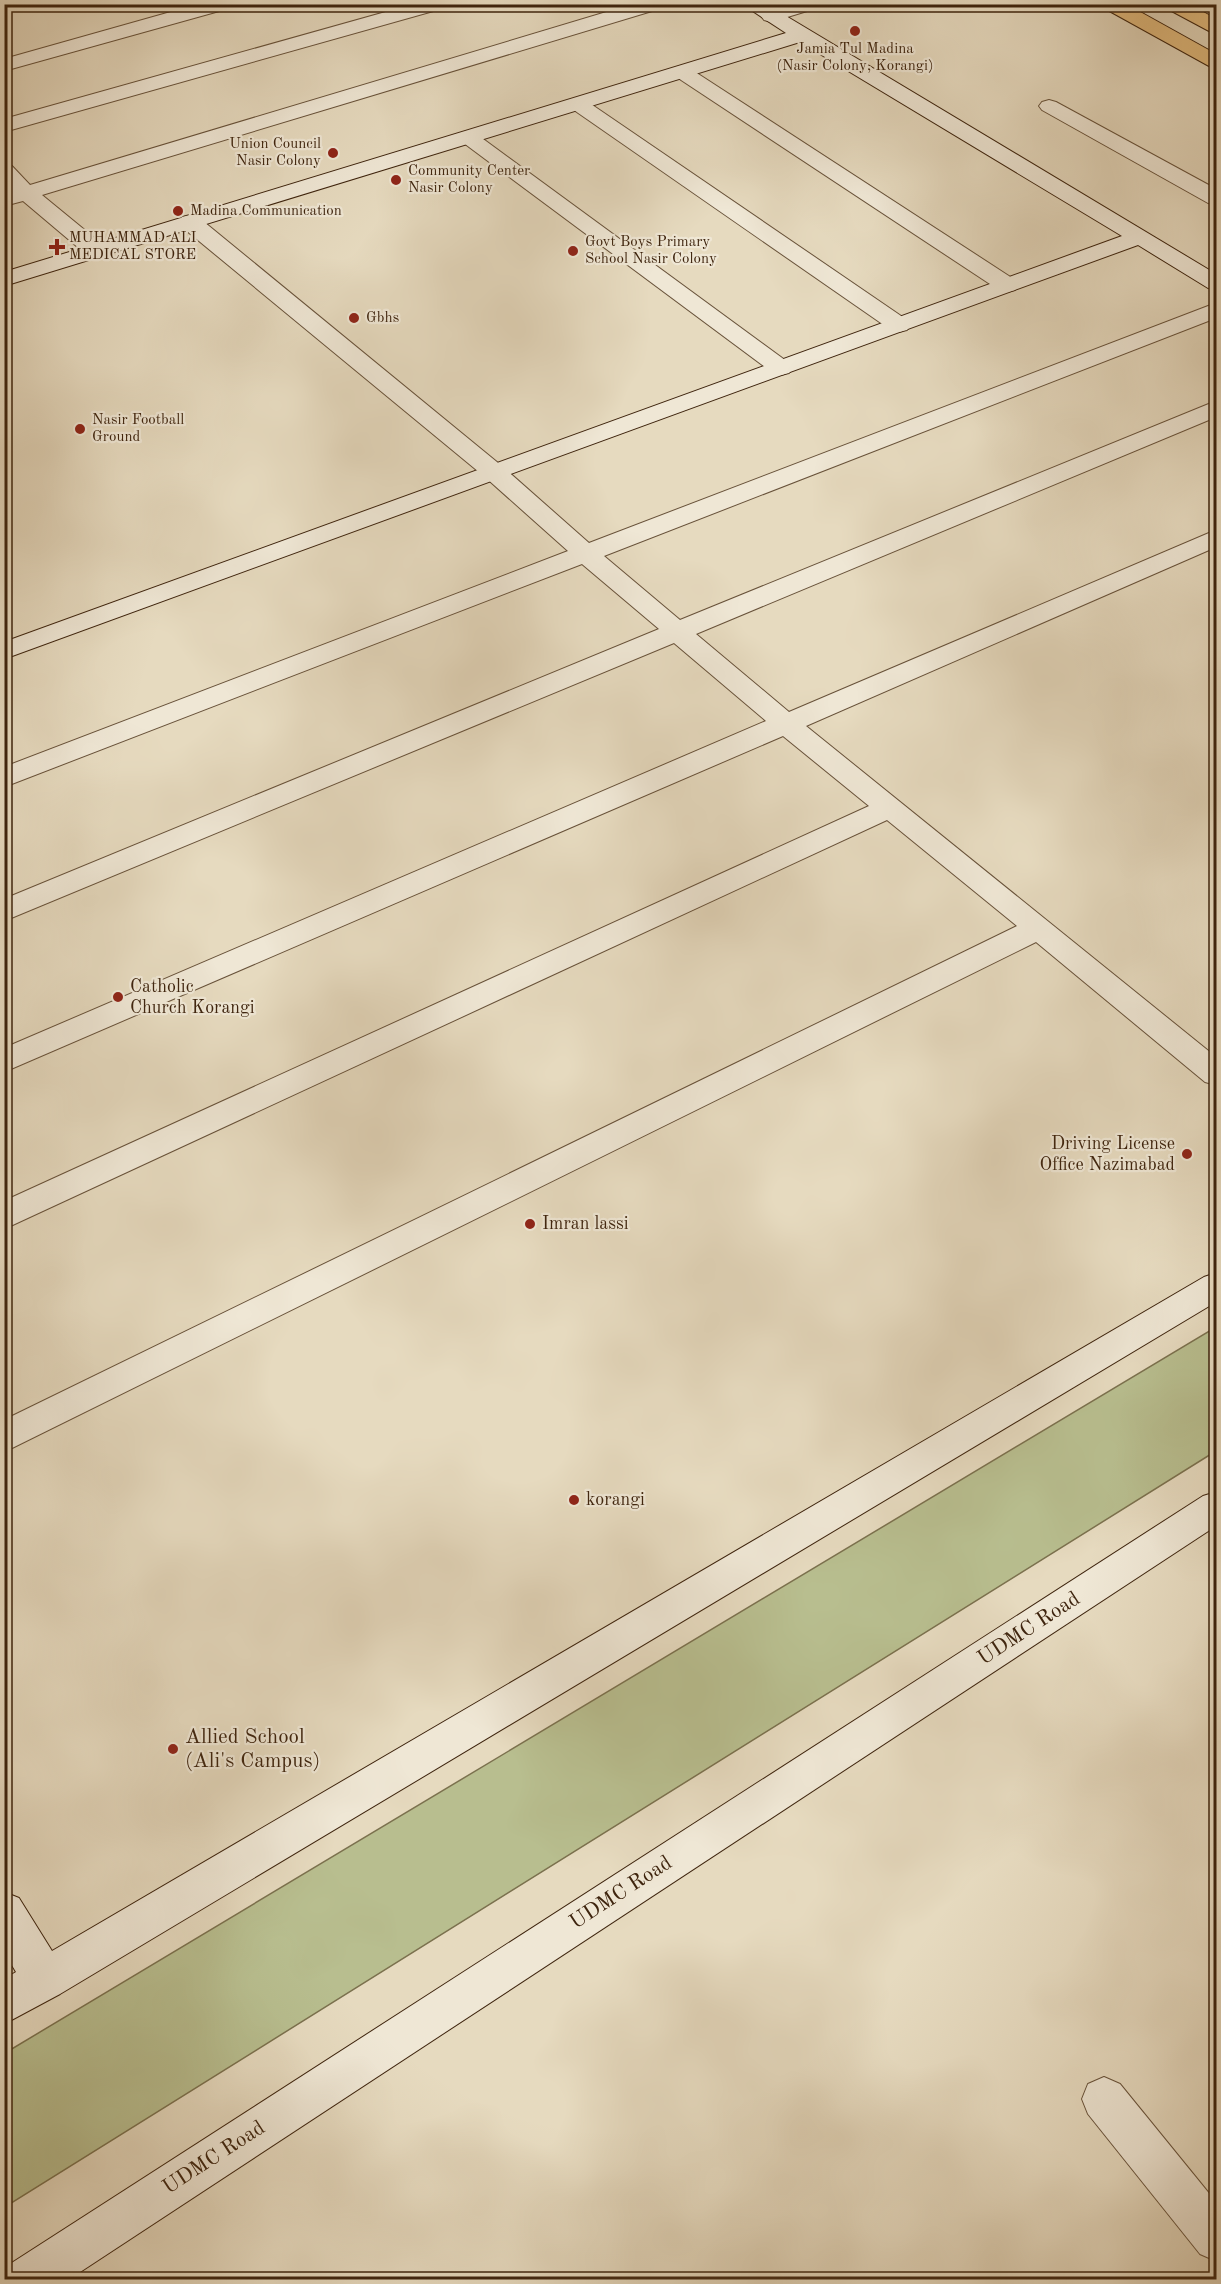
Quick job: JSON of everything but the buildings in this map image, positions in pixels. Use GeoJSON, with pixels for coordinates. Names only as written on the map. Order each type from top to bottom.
{"type":"FeatureCollection","features":[{"type":"Feature","properties":{"kind":"main road"},"geometry":{"type":"LineString","coordinates":[[1111,4],[1216,62]]}},
{"type":"Feature","properties":{"kind":"main road"},"geometry":{"type":"LineString","coordinates":[[1173,4],[1216,27]]}},
{"type":"Feature","properties":{"kind":"street"},"geometry":{"type":"LineString","coordinates":[[4,65],[223,4]]}},
{"type":"Feature","properties":{"kind":"street"},"geometry":{"type":"LineString","coordinates":[[4,126],[437,4]]}},
{"type":"Feature","properties":{"kind":"street"},"geometry":{"type":"LineString","coordinates":[[4,200],[655,4]]}},
{"type":"Feature","properties":{"kind":"street"},"geometry":{"type":"LineString","coordinates":[[751,4],[1216,283]]}},
{"type":"Feature","properties":{"kind":"street"},"geometry":{"type":"LineString","coordinates":[[771,16],[810,4]]}},
{"type":"Feature","properties":{"kind":"street"},"geometry":{"type":"LineString","coordinates":[[4,279],[802,35]]}},
{"type":"Feature","properties":{"kind":"street"},"geometry":{"type":"LineString","coordinates":[[682,72],[1007,285]]}},
{"type":"Feature","properties":{"kind":"street"},"geometry":{"type":"LineString","coordinates":[[578,104],[899,325]]}},
{"type":"Feature","properties":{"kind":"street"},"geometry":{"type":"LineString","coordinates":[[1049,106],[1216,198]]}},
{"type":"Feature","properties":{"kind":"street"},"geometry":{"type":"LineString","coordinates":[[468,137],[781,368]]}},
{"type":"Feature","properties":{"kind":"street"},"geometry":{"type":"LineString","coordinates":[[4,171],[26,193],[95,250]]}},
{"type":"Feature","properties":{"kind":"street"},"geometry":{"type":"LineString","coordinates":[[189,222],[494,472],[585,553],[785,723],[1039,927],[1216,1074]]}},
{"type":"Feature","properties":{"kind":"street"},"geometry":{"type":"LineString","coordinates":[[4,651],[1140,237]]}},
{"type":"Feature","properties":{"kind":"street"},"geometry":{"type":"LineString","coordinates":[[4,778],[1216,310]]}},
{"type":"Feature","properties":{"kind":"street"},"geometry":{"type":"LineString","coordinates":[[4,911],[1216,408]]}},
{"type":"Feature","properties":{"kind":"street"},"geometry":{"type":"LineString","coordinates":[[4,1061],[1216,538]]}},
{"type":"Feature","properties":{"kind":"street"},"geometry":{"type":"LineString","coordinates":[[4,1216],[889,808]]}},
{"type":"Feature","properties":{"kind":"street"},"geometry":{"type":"LineString","coordinates":[[4,1437],[1039,927]]}},
{"type":"Feature","properties":{"kind":"street"},"geometry":{"type":"LineString","coordinates":[[4,2003],[1216,1286]]}},
{"type":"Feature","properties":{"kind":"street","name":"UDMC Road"},"geometry":{"type":"LineString","coordinates":[[26,2280],[1216,1507]]}},
{"type":"Feature","properties":{"kind":"street"},"geometry":{"type":"LineString","coordinates":[[4,1912],[45,1980]]}},
{"type":"Feature","properties":{"kind":"street"},"geometry":{"type":"LineString","coordinates":[[1104,2099],[1216,2238]]}},
{"type":"Feature","properties":{"kind":"green space"},"geometry":{"type":"Polygon","coordinates":[[[1216,1327],[1216,1451],[5,2207],[5,2053],[1216,1327]]]}},
{"type":"Feature","properties":{"kind":"place","name":"Jamia Tul Madina (Nasir Colony, Korangi)"},"geometry":{"type":"Point","coordinates":[855,31]}},
{"type":"Feature","properties":{"kind":"place","name":"Union Council Nasir Colony"},"geometry":{"type":"Point","coordinates":[333,153]}},
{"type":"Feature","properties":{"kind":"place","name":"Community Center Nasir Colony"},"geometry":{"type":"Point","coordinates":[396,180]}},
{"type":"Feature","properties":{"kind":"place","name":"Madina Communication"},"geometry":{"type":"Point","coordinates":[178,211]}},
{"type":"Feature","properties":{"kind":"place","name":"MUHAMMAD ALI MEDICAL STORE"},"geometry":{"type":"Point","coordinates":[57,247]}},
{"type":"Feature","properties":{"kind":"place","name":"Govt Boys Primary School Nasir Colony"},"geometry":{"type":"Point","coordinates":[573,251]}},
{"type":"Feature","properties":{"kind":"place","name":"Gbhs"},"geometry":{"type":"Point","coordinates":[354,318]}},
{"type":"Feature","properties":{"kind":"place","name":"Nasir Football Ground"},"geometry":{"type":"Point","coordinates":[80,429]}},
{"type":"Feature","properties":{"kind":"place","name":"Catholic Church Korangi"},"geometry":{"type":"Point","coordinates":[118,997]}},
{"type":"Feature","properties":{"kind":"place","name":"Driving License Office Nazimabad"},"geometry":{"type":"Point","coordinates":[1187,1154]}},
{"type":"Feature","properties":{"kind":"place","name":"Imran lassi"},"geometry":{"type":"Point","coordinates":[530,1224]}},
{"type":"Feature","properties":{"kind":"place","name":"korangi"},"geometry":{"type":"Point","coordinates":[574,1500]}},
{"type":"Feature","properties":{"kind":"place","name":"Allied School (Ali's Campus)"},"geometry":{"type":"Point","coordinates":[173,1749]}}]}
